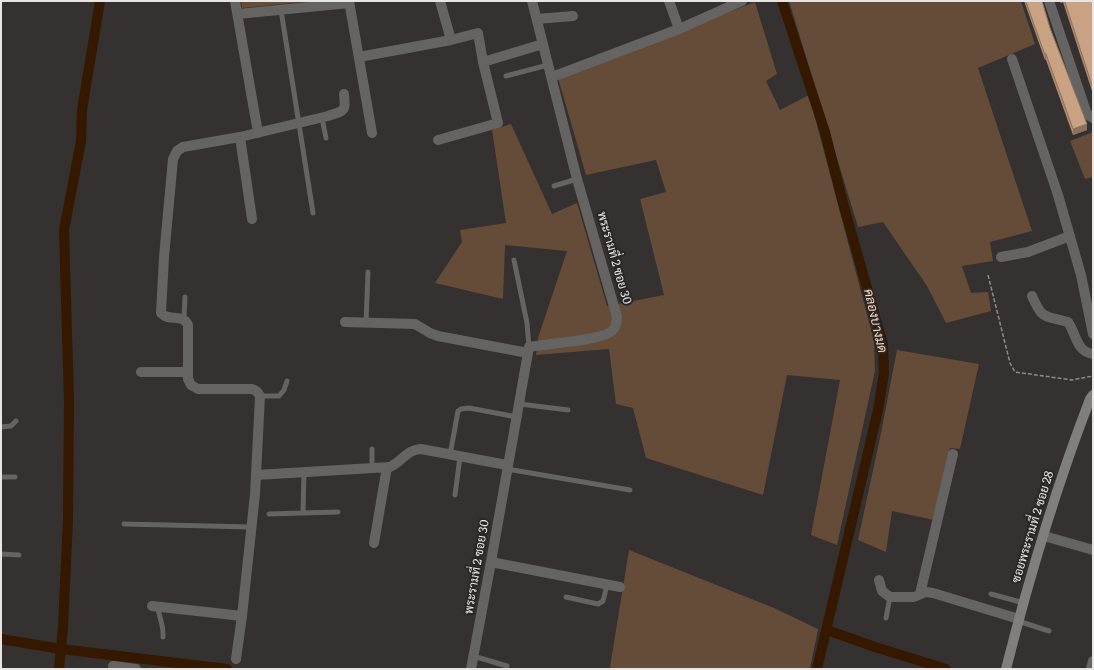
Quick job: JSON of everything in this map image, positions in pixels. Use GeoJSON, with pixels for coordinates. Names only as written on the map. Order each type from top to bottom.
{"type":"FeatureCollection","features":[{"type":"Feature","properties":{"kind":"street"},"geometry":{"type":"LineString","coordinates":[[236,1],[258,133]]}},
{"type":"Feature","properties":{"kind":"street"},"geometry":{"type":"LineString","coordinates":[[440,1],[451,40]]}},
{"type":"Feature","properties":{"kind":"street","name":"พระรามที่ 2 ซอย 30"},"geometry":{"type":"LineString","coordinates":[[471,669],[492,562],[507,467],[529,350],[595,338],[608,334],[614,330],[617,317],[578,179],[532,1]]}},
{"type":"Feature","properties":{"kind":"street"},"geometry":{"type":"LineString","coordinates":[[669,1],[679,29]]}},
{"type":"Feature","properties":{"kind":"street"},"geometry":{"type":"LineString","coordinates":[[552,77],[679,29],[742,1]]}},
{"type":"Feature","properties":{"kind":"street"},"geometry":{"type":"LineString","coordinates":[[1049,1],[1088,114],[1093,118]]}},
{"type":"Feature","properties":{"kind":"street"},"geometry":{"type":"LineString","coordinates":[[238,14],[349,2],[372,133]]}},
{"type":"Feature","properties":{"kind":"street"},"geometry":{"type":"LineString","coordinates":[[537,19],[573,16]]}},
{"type":"Feature","properties":{"kind":"street"},"geometry":{"type":"LineString","coordinates":[[359,57],[451,40],[478,33],[483,62],[498,123],[438,140]]}},
{"type":"Feature","properties":{"kind":"street"},"geometry":{"type":"LineString","coordinates":[[483,62],[543,44]]}},
{"type":"Feature","properties":{"kind":"street"},"geometry":{"type":"LineString","coordinates":[[1012,59],[1058,195],[1081,275],[1093,334]]}},
{"type":"Feature","properties":{"kind":"street"},"geometry":{"type":"LineString","coordinates":[[236,659],[255,494],[260,396],[256,390],[252,389],[198,389],[191,385],[188,379],[188,325],[184,319],[166,317],[162,313],[164,257],[173,159],[177,151],[183,147],[258,133],[322,118],[342,111],[346,106],[344,94]]}},
{"type":"Feature","properties":{"kind":"street"},"geometry":{"type":"LineString","coordinates":[[240,137],[252,219]]}},
{"type":"Feature","properties":{"kind":"street"},"geometry":{"type":"LineString","coordinates":[[1001,257],[1028,252],[1070,236]]}},
{"type":"Feature","properties":{"kind":"street"},"geometry":{"type":"LineString","coordinates":[[1032,296],[1042,315],[1050,319],[1068,322],[1072,327],[1079,347],[1084,352],[1093,354]]}},
{"type":"Feature","properties":{"kind":"street"},"geometry":{"type":"LineString","coordinates":[[345,322],[415,324],[438,336],[529,350]]}},
{"type":"Feature","properties":{"kind":"street"},"geometry":{"type":"LineString","coordinates":[[141,372],[188,372]]}},
{"type":"Feature","properties":{"kind":"street","name":"ซอยพระรามที่ 2 ซอย 28"},"geometry":{"type":"LineString","coordinates":[[1006,669],[1018,620],[1068,457],[1090,399],[1093,395]]}},
{"type":"Feature","properties":{"kind":"street"},"geometry":{"type":"LineString","coordinates":[[256,475],[387,467],[396,464],[414,449],[421,449],[507,467]]}},
{"type":"Feature","properties":{"kind":"street"},"geometry":{"type":"LineString","coordinates":[[920,594],[954,454]]}},
{"type":"Feature","properties":{"kind":"street"},"geometry":{"type":"LineString","coordinates":[[374,543],[387,467]]}},
{"type":"Feature","properties":{"kind":"street"},"geometry":{"type":"LineString","coordinates":[[1044,536],[1093,550]]}},
{"type":"Feature","properties":{"kind":"street"},"geometry":{"type":"LineString","coordinates":[[492,562],[620,587]]}},
{"type":"Feature","properties":{"kind":"street"},"geometry":{"type":"LineString","coordinates":[[879,580],[882,591],[890,596],[914,596],[926,592],[933,593],[1018,620]]}},
{"type":"Feature","properties":{"kind":"street"},"geometry":{"type":"LineString","coordinates":[[155,607],[242,616]]}},
{"type":"Feature","properties":{"kind":"street"},"geometry":{"type":"LineString","coordinates":[[1091,669],[1093,661]]}},
{"type":"Feature","properties":{"kind":"street"},"geometry":{"type":"LineString","coordinates":[[112,666],[136,669]]}},
{"type":"Feature","properties":{"kind":"lane"},"geometry":{"type":"LineString","coordinates":[[281,10],[313,213]]}},
{"type":"Feature","properties":{"kind":"lane"},"geometry":{"type":"LineString","coordinates":[[506,76],[548,65]]}},
{"type":"Feature","properties":{"kind":"lane"},"geometry":{"type":"LineString","coordinates":[[322,118],[326,138]]}},
{"type":"Feature","properties":{"kind":"lane"},"geometry":{"type":"LineString","coordinates":[[554,186],[578,179]]}},
{"type":"Feature","properties":{"kind":"lane"},"geometry":{"type":"LineString","coordinates":[[514,260],[527,323],[529,350]]}},
{"type":"Feature","properties":{"kind":"lane"},"geometry":{"type":"LineString","coordinates":[[366,323],[368,272]]}},
{"type":"Feature","properties":{"kind":"lane"},"geometry":{"type":"LineString","coordinates":[[184,319],[185,297]]}},
{"type":"Feature","properties":{"kind":"lane"},"geometry":{"type":"LineString","coordinates":[[260,396],[279,396],[284,390],[286,381]]}},
{"type":"Feature","properties":{"kind":"lane"},"geometry":{"type":"LineString","coordinates":[[520,404],[568,410]]}},
{"type":"Feature","properties":{"kind":"lane"},"geometry":{"type":"LineString","coordinates":[[455,495],[455,456],[458,411],[461,408],[469,408],[517,417]]}},
{"type":"Feature","properties":{"kind":"lane"},"geometry":{"type":"LineString","coordinates":[[1,427],[11,426],[16,421]]}},
{"type":"Feature","properties":{"kind":"lane"},"geometry":{"type":"LineString","coordinates":[[372,449],[372,468]]}},
{"type":"Feature","properties":{"kind":"lane"},"geometry":{"type":"LineString","coordinates":[[507,467],[630,490]]}},
{"type":"Feature","properties":{"kind":"lane"},"geometry":{"type":"LineString","coordinates":[[303,513],[304,472]]}},
{"type":"Feature","properties":{"kind":"lane"},"geometry":{"type":"LineString","coordinates":[[1,476],[15,477]]}},
{"type":"Feature","properties":{"kind":"lane"},"geometry":{"type":"LineString","coordinates":[[269,514],[338,512]]}},
{"type":"Feature","properties":{"kind":"lane"},"geometry":{"type":"LineString","coordinates":[[124,524],[251,527]]}},
{"type":"Feature","properties":{"kind":"lane"},"geometry":{"type":"LineString","coordinates":[[1,554],[19,555]]}},
{"type":"Feature","properties":{"kind":"lane"},"geometry":{"type":"LineString","coordinates":[[566,597],[598,604],[603,601],[607,585]]}},
{"type":"Feature","properties":{"kind":"lane"},"geometry":{"type":"LineString","coordinates":[[991,594],[1024,603]]}},
{"type":"Feature","properties":{"kind":"lane"},"geometry":{"type":"LineString","coordinates":[[886,618],[890,596]]}},
{"type":"Feature","properties":{"kind":"lane"},"geometry":{"type":"LineString","coordinates":[[155,607],[164,627],[163,637]]}},
{"type":"Feature","properties":{"kind":"lane"},"geometry":{"type":"LineString","coordinates":[[1018,620],[1049,631]]}},
{"type":"Feature","properties":{"kind":"lane"},"geometry":{"type":"LineString","coordinates":[[474,656],[507,666]]}},
{"type":"Feature","properties":{"kind":"path"},"geometry":{"type":"LineString","coordinates":[[988,275],[1010,363],[1015,372],[1072,380],[1093,376]]}},
{"type":"Feature","properties":{"kind":"shaded area"},"geometry":{"type":"Polygon","coordinates":[[[241,1],[312,1],[242,8],[241,1]]]}},
{"type":"Feature","properties":{"kind":"shaded area"},"geometry":{"type":"Polygon","coordinates":[[[789,1],[1021,1],[1035,44],[978,68],[1032,231],[990,242],[993,261],[962,266],[971,293],[988,292],[991,311],[946,323],[927,286],[883,222],[858,227],[789,1]]]}},
{"type":"Feature","properties":{"kind":"shaded area"},"geometry":{"type":"Polygon","coordinates":[[[755,2],[777,74],[766,81],[780,110],[809,95],[874,341],[875,371],[837,545],[811,535],[840,380],[787,375],[763,495],[646,458],[633,408],[616,404],[609,349],[536,355],[538,338],[567,251],[505,245],[503,299],[435,283],[462,242],[460,230],[506,223],[492,130],[511,124],[552,214],[577,203],[607,306],[664,295],[640,199],[666,192],[656,160],[586,175],[558,78],[755,2]]]}},
{"type":"Feature","properties":{"kind":"shaded area"},"geometry":{"type":"Polygon","coordinates":[[[1093,132],[1093,177],[1085,179],[1070,141],[1093,132]]]}},
{"type":"Feature","properties":{"kind":"shaded area"},"geometry":{"type":"Polygon","coordinates":[[[897,350],[979,364],[960,449],[950,448],[934,520],[892,511],[886,552],[858,540],[897,350]]]}},
{"type":"Feature","properties":{"kind":"shaded area"},"geometry":{"type":"Polygon","coordinates":[[[629,550],[774,608],[818,629],[810,669],[614,669],[610,667],[629,550]]]}},
{"type":"Feature","properties":{"kind":"building"},"geometry":{"type":"Polygon","coordinates":[[[1026,1],[1042,1],[1050,28],[1087,124],[1073,129],[1026,1]]]}},
{"type":"Feature","properties":{"kind":"building"},"geometry":{"type":"Polygon","coordinates":[[[1065,1],[1093,1],[1093,88],[1065,1]]]}},
{"type":"Feature","properties":{"kind":"waterway"},"geometry":{"type":"LineString","coordinates":[[59,669],[63,627],[68,519],[69,401],[64,230],[81,141],[82,110],[100,1]]}},
{"type":"Feature","properties":{"kind":"waterway","name":"คลองบางมด"},"geometry":{"type":"LineString","coordinates":[[782,1],[825,132],[843,203],[883,345],[884,373],[878,410],[817,669]]}},
{"type":"Feature","properties":{"kind":"waterway"},"geometry":{"type":"LineString","coordinates":[[827,630],[875,647],[946,669]]}},
{"type":"Feature","properties":{"kind":"waterway"},"geometry":{"type":"LineString","coordinates":[[1,639],[61,649],[227,669]]}}]}
